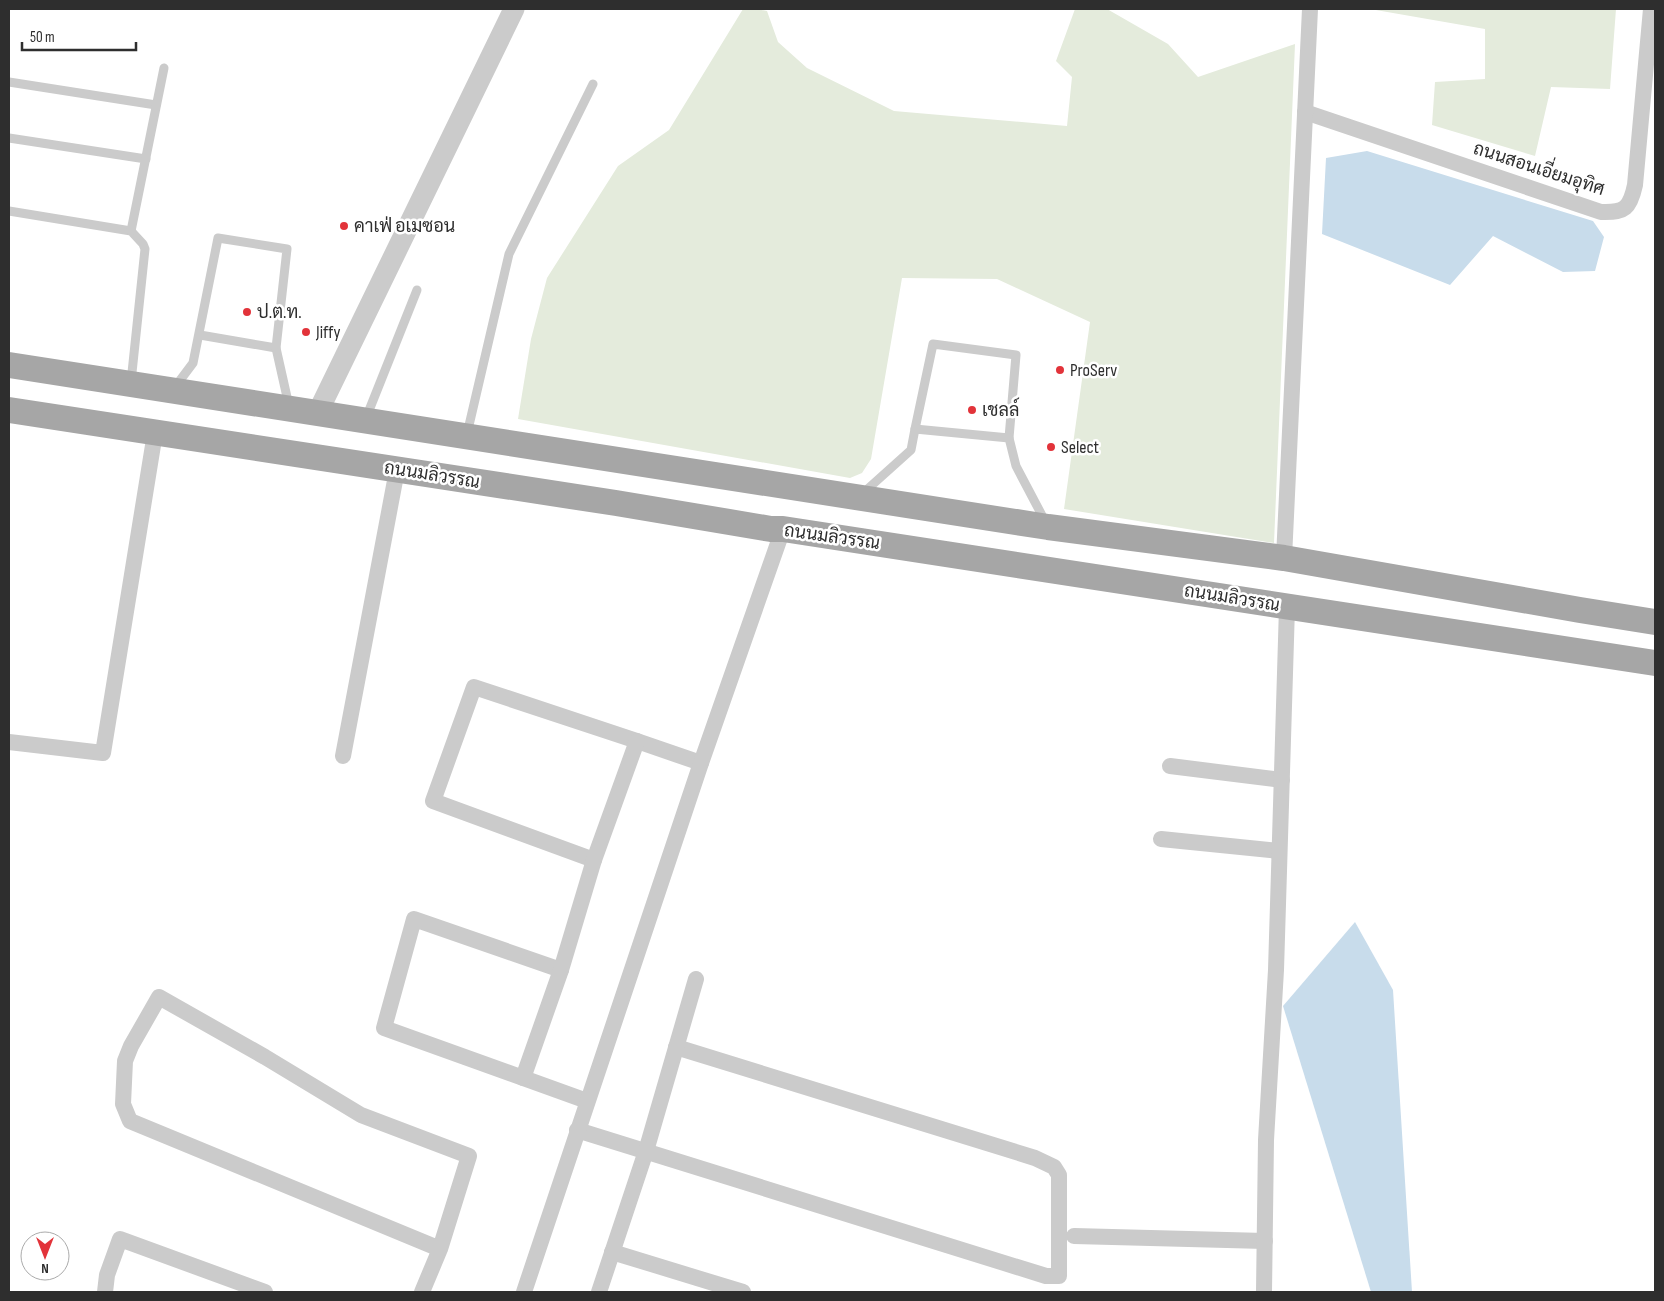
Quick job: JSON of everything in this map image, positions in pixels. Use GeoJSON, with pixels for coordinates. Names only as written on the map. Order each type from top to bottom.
{"type":"FeatureCollection","features":[{"type":"Feature","properties":{"kind":"main road"},"geometry":{"type":"LineString","coordinates":[[9,365],[1048,527],[1284,558],[1655,622]]}},
{"type":"Feature","properties":{"kind":"main road","name":"ถนนมลิวรรณ"},"geometry":{"type":"LineString","coordinates":[[9,410],[771,529],[783,529],[1655,663]]}},
{"type":"Feature","properties":{"kind":"street"},"geometry":{"type":"LineString","coordinates":[[318,414],[514,9]]}},
{"type":"Feature","properties":{"kind":"street"},"geometry":{"type":"LineString","coordinates":[[1284,558],[1310,9]]}},
{"type":"Feature","properties":{"kind":"street","name":"ถนนสอนเอี่ยมอุทิศ"},"geometry":{"type":"LineString","coordinates":[[1305,112],[1602,212],[1616,212],[1626,208],[1632,200],[1635,185],[1651,9]]}},
{"type":"Feature","properties":{"kind":"street"},"geometry":{"type":"LineString","coordinates":[[9,742],[103,754],[155,433]]}},
{"type":"Feature","properties":{"kind":"street"},"geometry":{"type":"LineString","coordinates":[[343,756],[397,470]]}},
{"type":"Feature","properties":{"kind":"street"},"geometry":{"type":"LineString","coordinates":[[524,1292],[701,763],[783,529]]}},
{"type":"Feature","properties":{"kind":"street"},"geometry":{"type":"LineString","coordinates":[[1264,1292],[1266,1140],[1276,970],[1287,607]]}},
{"type":"Feature","properties":{"kind":"street"},"geometry":{"type":"LineString","coordinates":[[594,860],[433,801],[474,687],[701,763]]}},
{"type":"Feature","properties":{"kind":"street"},"geometry":{"type":"LineString","coordinates":[[523,1078],[561,970],[594,860],[637,741]]}},
{"type":"Feature","properties":{"kind":"street"},"geometry":{"type":"LineString","coordinates":[[1170,766],[1282,780]]}},
{"type":"Feature","properties":{"kind":"street"},"geometry":{"type":"LineString","coordinates":[[1161,839],[1279,851]]}},
{"type":"Feature","properties":{"kind":"street"},"geometry":{"type":"LineString","coordinates":[[561,970],[414,919],[384,1028],[587,1101]]}},
{"type":"Feature","properties":{"kind":"street"},"geometry":{"type":"LineString","coordinates":[[599,1292],[646,1151],[696,979]]}},
{"type":"Feature","properties":{"kind":"street"},"geometry":{"type":"LineString","coordinates":[[422,1292],[440,1249],[469,1156],[361,1115],[159,996],[131,1046],[125,1061],[124,1104],[130,1121],[440,1249]]}},
{"type":"Feature","properties":{"kind":"street"},"geometry":{"type":"LineString","coordinates":[[577,1130],[1046,1276],[1059,1276],[1059,1175],[1054,1167],[1034,1158],[676,1047]]}},
{"type":"Feature","properties":{"kind":"street"},"geometry":{"type":"LineString","coordinates":[[1074,1236],[1265,1241]]}},
{"type":"Feature","properties":{"kind":"street"},"geometry":{"type":"LineString","coordinates":[[105,1292],[107,1275],[120,1239],[265,1292]]}},
{"type":"Feature","properties":{"kind":"street"},"geometry":{"type":"LineString","coordinates":[[612,1252],[743,1292]]}},
{"type":"Feature","properties":{"kind":"lane"},"geometry":{"type":"LineString","coordinates":[[131,231],[164,68]]}},
{"type":"Feature","properties":{"kind":"lane"},"geometry":{"type":"LineString","coordinates":[[9,82],[156,105]]}},
{"type":"Feature","properties":{"kind":"lane"},"geometry":{"type":"LineString","coordinates":[[466,437],[509,254],[593,84]]}},
{"type":"Feature","properties":{"kind":"lane"},"geometry":{"type":"LineString","coordinates":[[9,138],[146,159]]}},
{"type":"Feature","properties":{"kind":"lane"},"geometry":{"type":"LineString","coordinates":[[9,211],[131,231],[143,244],[145,250],[130,384]]}},
{"type":"Feature","properties":{"kind":"lane"},"geometry":{"type":"LineString","coordinates":[[172,391],[194,363],[218,238],[287,249],[276,348],[289,409]]}},
{"type":"Feature","properties":{"kind":"lane"},"geometry":{"type":"LineString","coordinates":[[365,421],[417,290]]}},
{"type":"Feature","properties":{"kind":"lane"},"geometry":{"type":"LineString","coordinates":[[200,335],[276,348]]}},
{"type":"Feature","properties":{"kind":"lane"},"geometry":{"type":"LineString","coordinates":[[858,498],[911,450],[934,344],[1016,356],[1009,438],[1016,466],[1048,527]]}},
{"type":"Feature","properties":{"kind":"lane"},"geometry":{"type":"LineString","coordinates":[[915,429],[1009,438]]}},
{"type":"Feature","properties":{"kind":"green space"},"geometry":{"type":"Polygon","coordinates":[[[743,9],[767,11],[778,42],[807,68],[894,111],[1067,126],[1072,77],[1056,61],[1075,9],[1107,9],[1168,44],[1198,77],[1295,44],[1274,543],[1064,509],[1090,322],[997,279],[902,278],[871,459],[862,473],[850,478],[518,419],[531,339],[547,278],[618,166],[669,130],[743,9]]]}},
{"type":"Feature","properties":{"kind":"green space"},"geometry":{"type":"Polygon","coordinates":[[[1370,9],[1616,9],[1610,89],[1551,87],[1535,156],[1432,125],[1435,82],[1485,79],[1485,29],[1370,9]]]}},
{"type":"Feature","properties":{"kind":"water"},"geometry":{"type":"Polygon","coordinates":[[[1367,151],[1593,221],[1604,237],[1595,271],[1563,272],[1493,236],[1450,285],[1322,234],[1326,158],[1367,151]]]}},
{"type":"Feature","properties":{"kind":"water"},"geometry":{"type":"Polygon","coordinates":[[[1355,922],[1393,990],[1412,1292],[1371,1292],[1283,1006],[1355,922]]]}},
{"type":"Feature","properties":{"kind":"place","name":"คาเฟ่ อเมซอน"},"geometry":{"type":"Point","coordinates":[344,226]}},
{"type":"Feature","properties":{"kind":"place","name":"ป.ต.ท."},"geometry":{"type":"Point","coordinates":[247,312]}},
{"type":"Feature","properties":{"kind":"place","name":"Jiffy"},"geometry":{"type":"Point","coordinates":[306,332]}},
{"type":"Feature","properties":{"kind":"place","name":"ProServ"},"geometry":{"type":"Point","coordinates":[1060,370]}},
{"type":"Feature","properties":{"kind":"place","name":"เชลล์"},"geometry":{"type":"Point","coordinates":[972,410]}},
{"type":"Feature","properties":{"kind":"place","name":"Select"},"geometry":{"type":"Point","coordinates":[1051,447]}}]}
